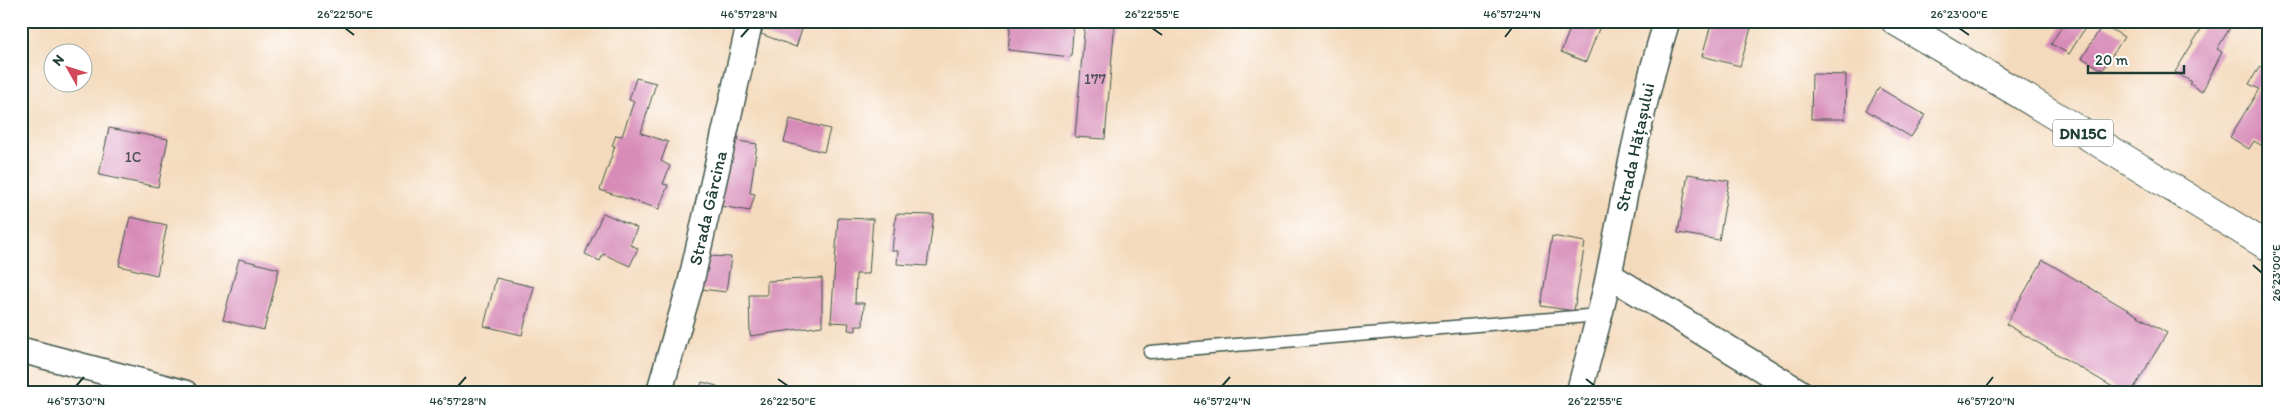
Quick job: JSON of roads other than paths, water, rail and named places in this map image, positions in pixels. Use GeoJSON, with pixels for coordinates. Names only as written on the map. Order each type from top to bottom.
{"type":"FeatureCollection","features":[{"type":"Feature","properties":{"kind":"main road","name":"DN15C"},"geometry":{"type":"LineString","coordinates":[[1895,21],[2013,90],[2269,246]]}},
{"type":"Feature","properties":{"kind":"street","name":"Strada Gârcina"},"geometry":{"type":"LineString","coordinates":[[659,393],[690,286],[750,21]]}},
{"type":"Feature","properties":{"kind":"street","name":"Strada Hățașului"},"geometry":{"type":"LineString","coordinates":[[1579,393],[1609,275],[1622,204],[1651,74],[1667,21]]}},
{"type":"Feature","properties":{"kind":"street"},"geometry":{"type":"LineString","coordinates":[[1609,275],[1801,393]]}},
{"type":"Feature","properties":{"kind":"street"},"geometry":{"type":"LineString","coordinates":[[21,350],[185,393]]}},
{"type":"Feature","properties":{"kind":"lane"},"geometry":{"type":"LineString","coordinates":[[1150,352],[1599,315]]}}]}
